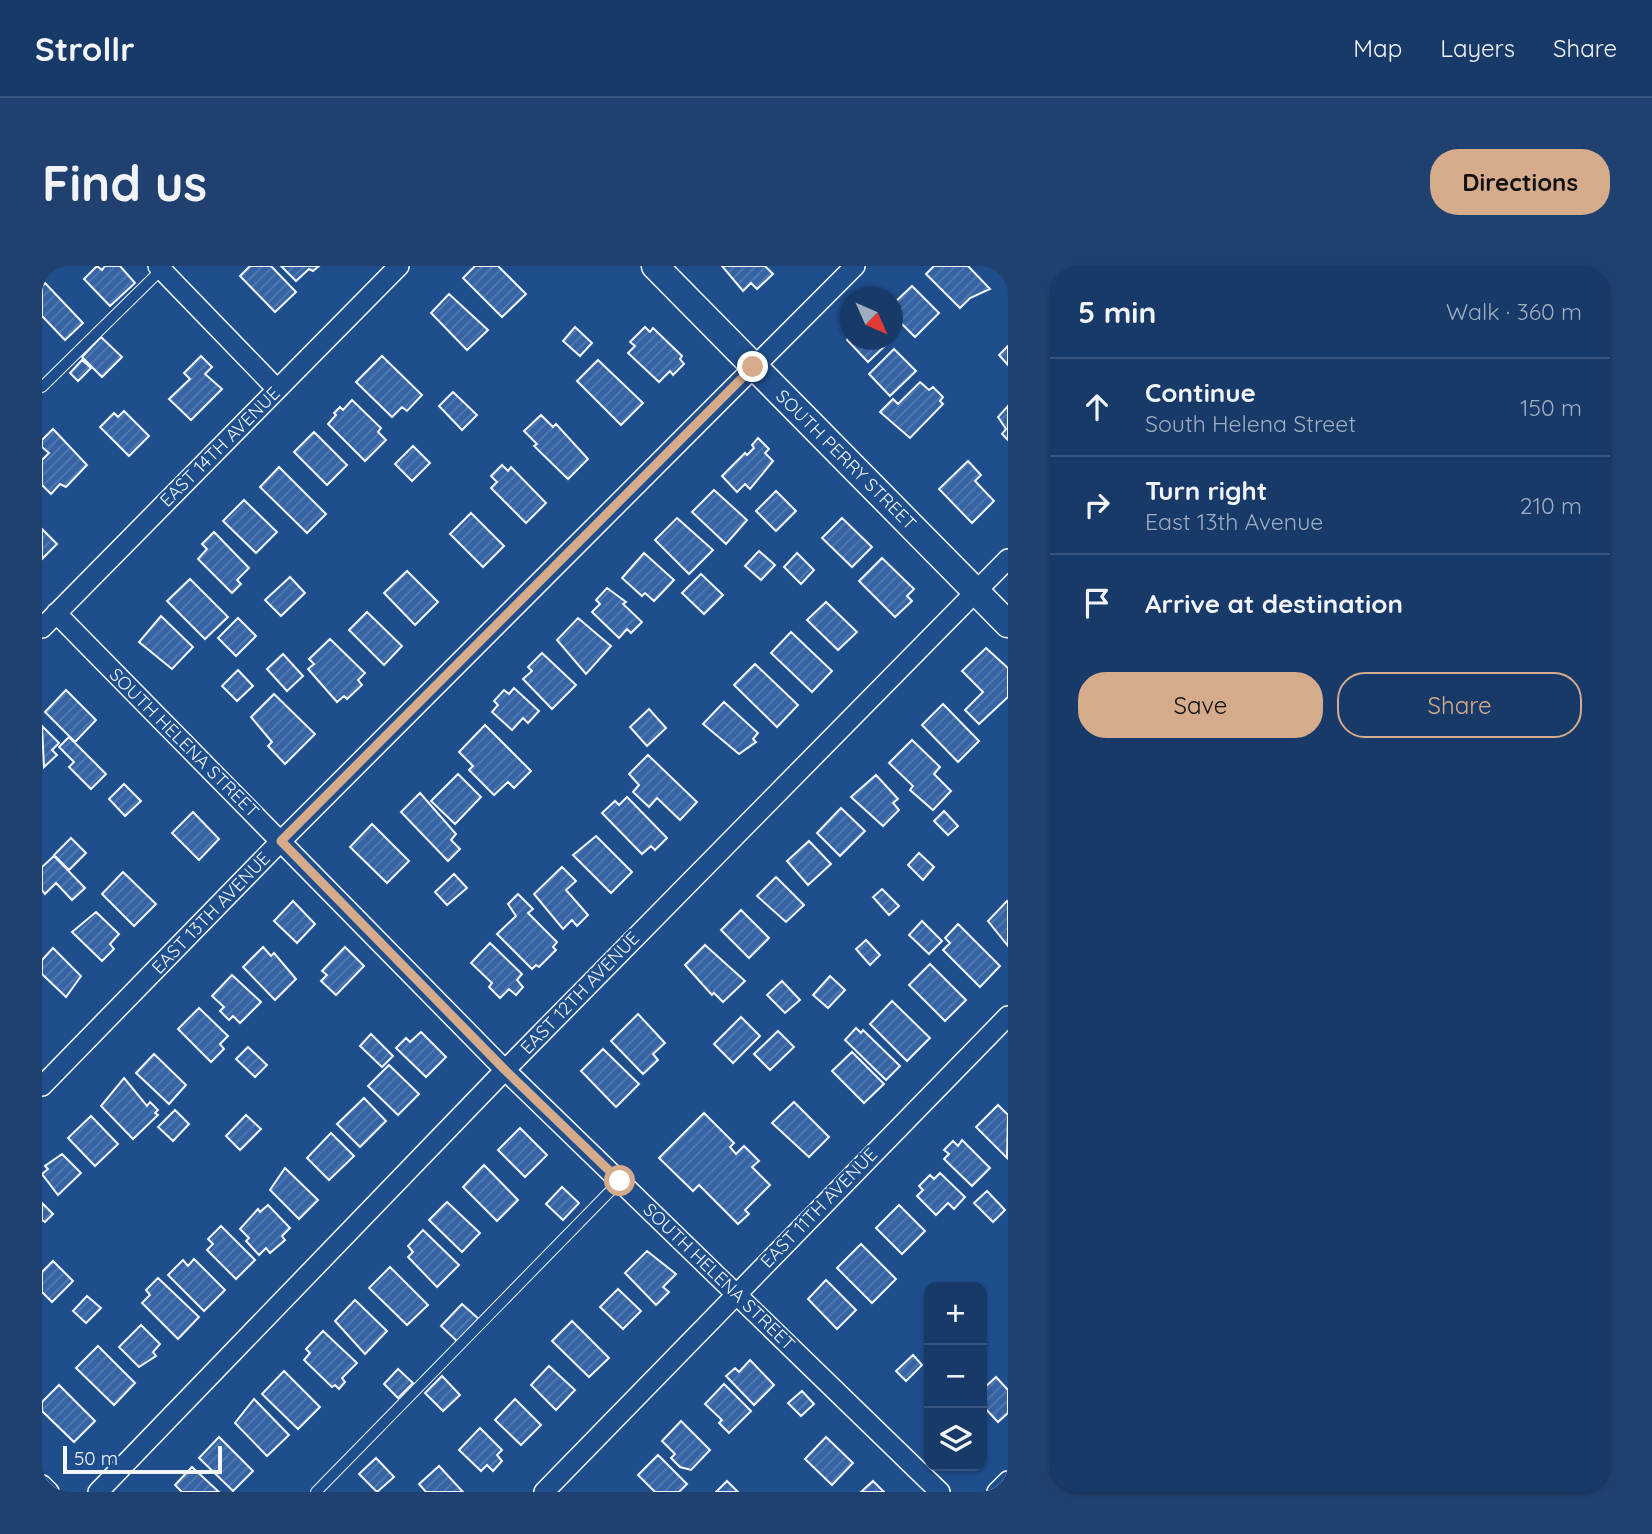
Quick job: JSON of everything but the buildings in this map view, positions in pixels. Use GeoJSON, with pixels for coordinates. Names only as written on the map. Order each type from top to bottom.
{"type":"FeatureCollection","features":[{"type":"Feature","properties":{"kind":"main road","name":"SOUTH PERRY STREET"},"geometry":{"type":"LineString","coordinates":[[655,266],[1008,624]]}},
{"type":"Feature","properties":{"kind":"street","name":"EAST 14TH AVENUE"},"geometry":{"type":"LineString","coordinates":[[42,628],[399,266]]}},
{"type":"Feature","properties":{"kind":"street","name":"EAST 13TH AVENUE"},"geometry":{"type":"LineString","coordinates":[[42,1086],[281,841],[855,266]]}},
{"type":"Feature","properties":{"kind":"street"},"geometry":{"type":"LineString","coordinates":[[161,267],[277,388]]}},
{"type":"Feature","properties":{"kind":"street","name":"EAST 12TH AVENUE"},"geometry":{"type":"LineString","coordinates":[[98,1492],[505,1070],[1008,559]]}},
{"type":"Feature","properties":{"kind":"street","name":"SOUTH HELENA STREET"},"geometry":{"type":"LineString","coordinates":[[56,614],[505,1070],[940,1492]]}},
{"type":"Feature","properties":{"kind":"street","name":"EAST 11TH AVENUE"},"geometry":{"type":"LineString","coordinates":[[544,1492],[1008,1016]]}},
{"type":"Feature","properties":{"kind":"street"},"geometry":{"type":"LineString","coordinates":[[997,1492],[1008,1480]]}},
{"type":"Feature","properties":{"kind":"street"},"geometry":{"type":"LineString","coordinates":[[42,1485],[49,1492]]}},
{"type":"Feature","properties":{"kind":"lane"},"geometry":{"type":"LineString","coordinates":[[42,387],[161,267]]}},
{"type":"Feature","properties":{"kind":"lane"},"geometry":{"type":"LineString","coordinates":[[316,1492],[620,1181]]}},
{"type":"Feature","properties":{"kind":"route"},"geometry":{"type":"LineString","coordinates":[[620,1181],[505,1070],[281,841],[753,367]]}}]}
